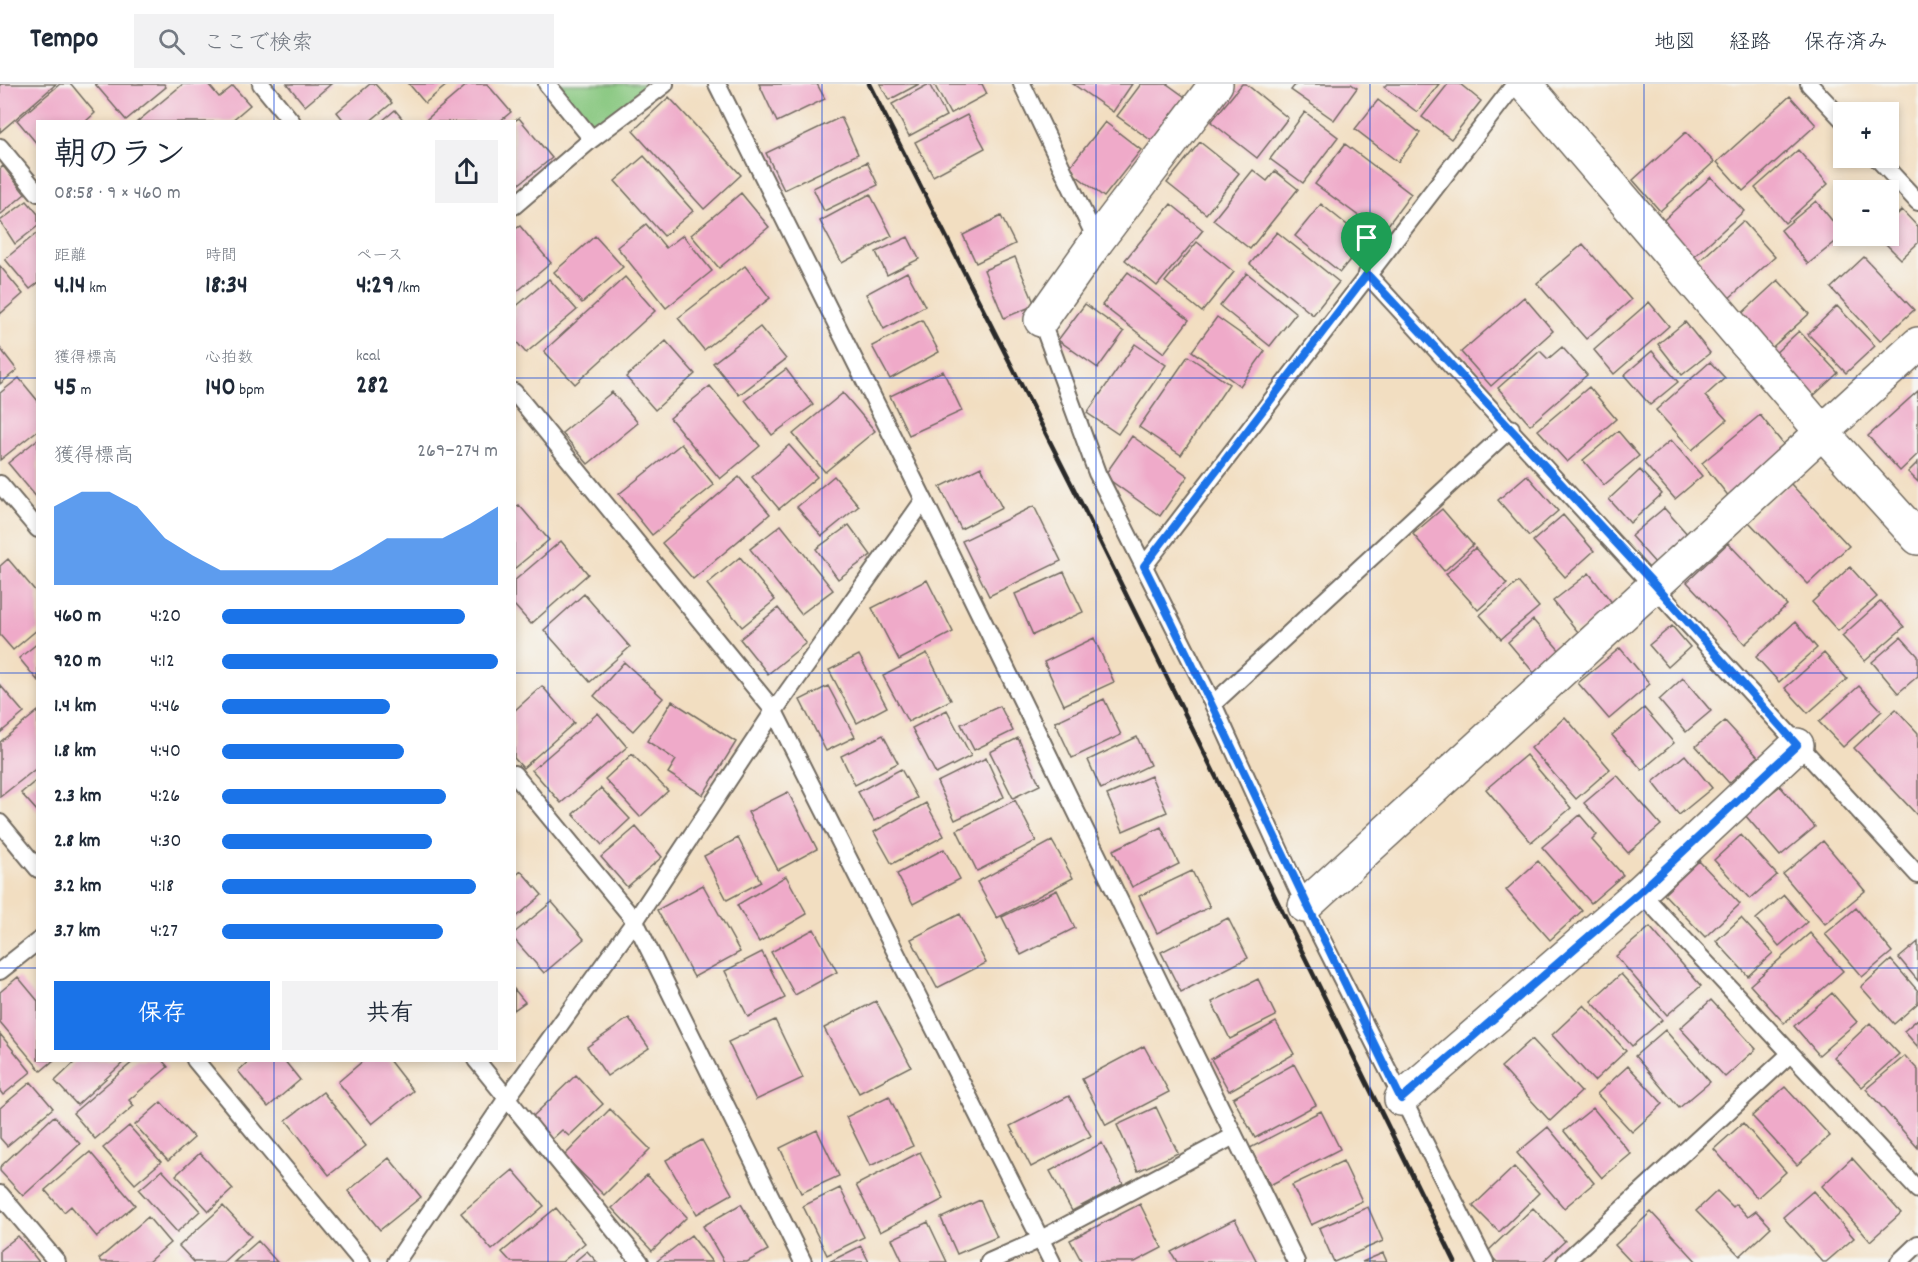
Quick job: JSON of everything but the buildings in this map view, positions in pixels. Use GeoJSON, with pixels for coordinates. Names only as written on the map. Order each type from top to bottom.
{"type":"FeatureCollection","features":[{"type":"Feature","properties":{"kind":"street"},"geometry":{"type":"LineString","coordinates":[[1041,320],[1097,241],[1216,84]]}},
{"type":"Feature","properties":{"kind":"street"},"geometry":{"type":"LineString","coordinates":[[1524,84],[1822,432],[1918,538]]}},
{"type":"Feature","properties":{"kind":"street"},"geometry":{"type":"LineString","coordinates":[[1305,906],[1918,344]]}},
{"type":"Feature","properties":{"kind":"street"},"geometry":{"type":"LineString","coordinates":[[1401,1099],[1640,892],[1797,745]]}},
{"type":"Feature","properties":{"kind":"lane"},"geometry":{"type":"LineString","coordinates":[[261,84],[290,120]]}},
{"type":"Feature","properties":{"kind":"lane"},"geometry":{"type":"LineString","coordinates":[[547,84],[592,139]]}},
{"type":"Feature","properties":{"kind":"lane"},"geometry":{"type":"LineString","coordinates":[[516,204],[592,139],[664,84]]}},
{"type":"Feature","properties":{"kind":"lane"},"geometry":{"type":"LineString","coordinates":[[717,84],[924,500],[1296,1262]]}},
{"type":"Feature","properties":{"kind":"lane"},"geometry":{"type":"LineString","coordinates":[[1022,84],[1097,241]]}},
{"type":"Feature","properties":{"kind":"lane"},"geometry":{"type":"LineString","coordinates":[[1144,566],[1515,84]]}},
{"type":"Feature","properties":{"kind":"lane"},"geometry":{"type":"LineString","coordinates":[[1809,84],[1833,109]]}},
{"type":"Feature","properties":{"kind":"lane"},"geometry":{"type":"LineString","coordinates":[[0,147],[36,191]]}},
{"type":"Feature","properties":{"kind":"lane"},"geometry":{"type":"LineString","coordinates":[[1886,168],[1918,202]]}},
{"type":"Feature","properties":{"kind":"lane"},"geometry":{"type":"LineString","coordinates":[[1367,274],[1655,585],[1797,745],[1918,875]]}},
{"type":"Feature","properties":{"kind":"lane"},"geometry":{"type":"LineString","coordinates":[[1041,320],[1097,473],[1213,704],[1305,906],[1485,1262]]}},
{"type":"Feature","properties":{"kind":"lane"},"geometry":{"type":"LineString","coordinates":[[516,394],[774,711],[1052,1262]]}},
{"type":"Feature","properties":{"kind":"lane"},"geometry":{"type":"LineString","coordinates":[[1213,704],[1510,428]]}},
{"type":"Feature","properties":{"kind":"lane"},"geometry":{"type":"LineString","coordinates":[[0,484],[36,527]]}},
{"type":"Feature","properties":{"kind":"lane"},"geometry":{"type":"LineString","coordinates":[[396,1262],[507,1098],[635,921],[774,711],[924,500]]}},
{"type":"Feature","properties":{"kind":"lane"},"geometry":{"type":"LineString","coordinates":[[516,776],[635,921],[803,1262]]}},
{"type":"Feature","properties":{"kind":"lane"},"geometry":{"type":"LineString","coordinates":[[0,823],[36,867]]}},
{"type":"Feature","properties":{"kind":"lane"},"geometry":{"type":"LineString","coordinates":[[1640,892],[1918,1190]]}},
{"type":"Feature","properties":{"kind":"lane"},"geometry":{"type":"LineString","coordinates":[[0,971],[36,943]]}},
{"type":"Feature","properties":{"kind":"lane"},"geometry":{"type":"LineString","coordinates":[[1564,1262],[1790,1054]]}},
{"type":"Feature","properties":{"kind":"lane"},"geometry":{"type":"LineString","coordinates":[[197,1062],[362,1262]]}},
{"type":"Feature","properties":{"kind":"lane"},"geometry":{"type":"LineString","coordinates":[[479,1062],[640,1262]]}},
{"type":"Feature","properties":{"kind":"lane"},"geometry":{"type":"LineString","coordinates":[[989,1262],[1041,1239],[1234,1136]]}},
{"type":"Feature","properties":{"kind":"lane"},"geometry":{"type":"LineString","coordinates":[[0,1194],[57,1262]]}},
{"type":"Feature","properties":{"kind":"lane"},"geometry":{"type":"LineString","coordinates":[[1899,1262],[1918,1244]]}},
{"type":"Feature","properties":{"kind":"green space"},"geometry":{"type":"Polygon","coordinates":[[[547,84],[665,84],[592,139],[547,84]]]}},
{"type":"Feature","properties":{"kind":"railway"},"geometry":{"type":"LineString","coordinates":[[869,84],[1083,507],[1455,1262]]}},
{"type":"Feature","properties":{"kind":"route"},"geometry":{"type":"LineString","coordinates":[[1367,274],[1655,585],[1797,745],[1640,892],[1401,1099],[1305,906],[1213,704],[1144,566],[1367,274]]}}]}
